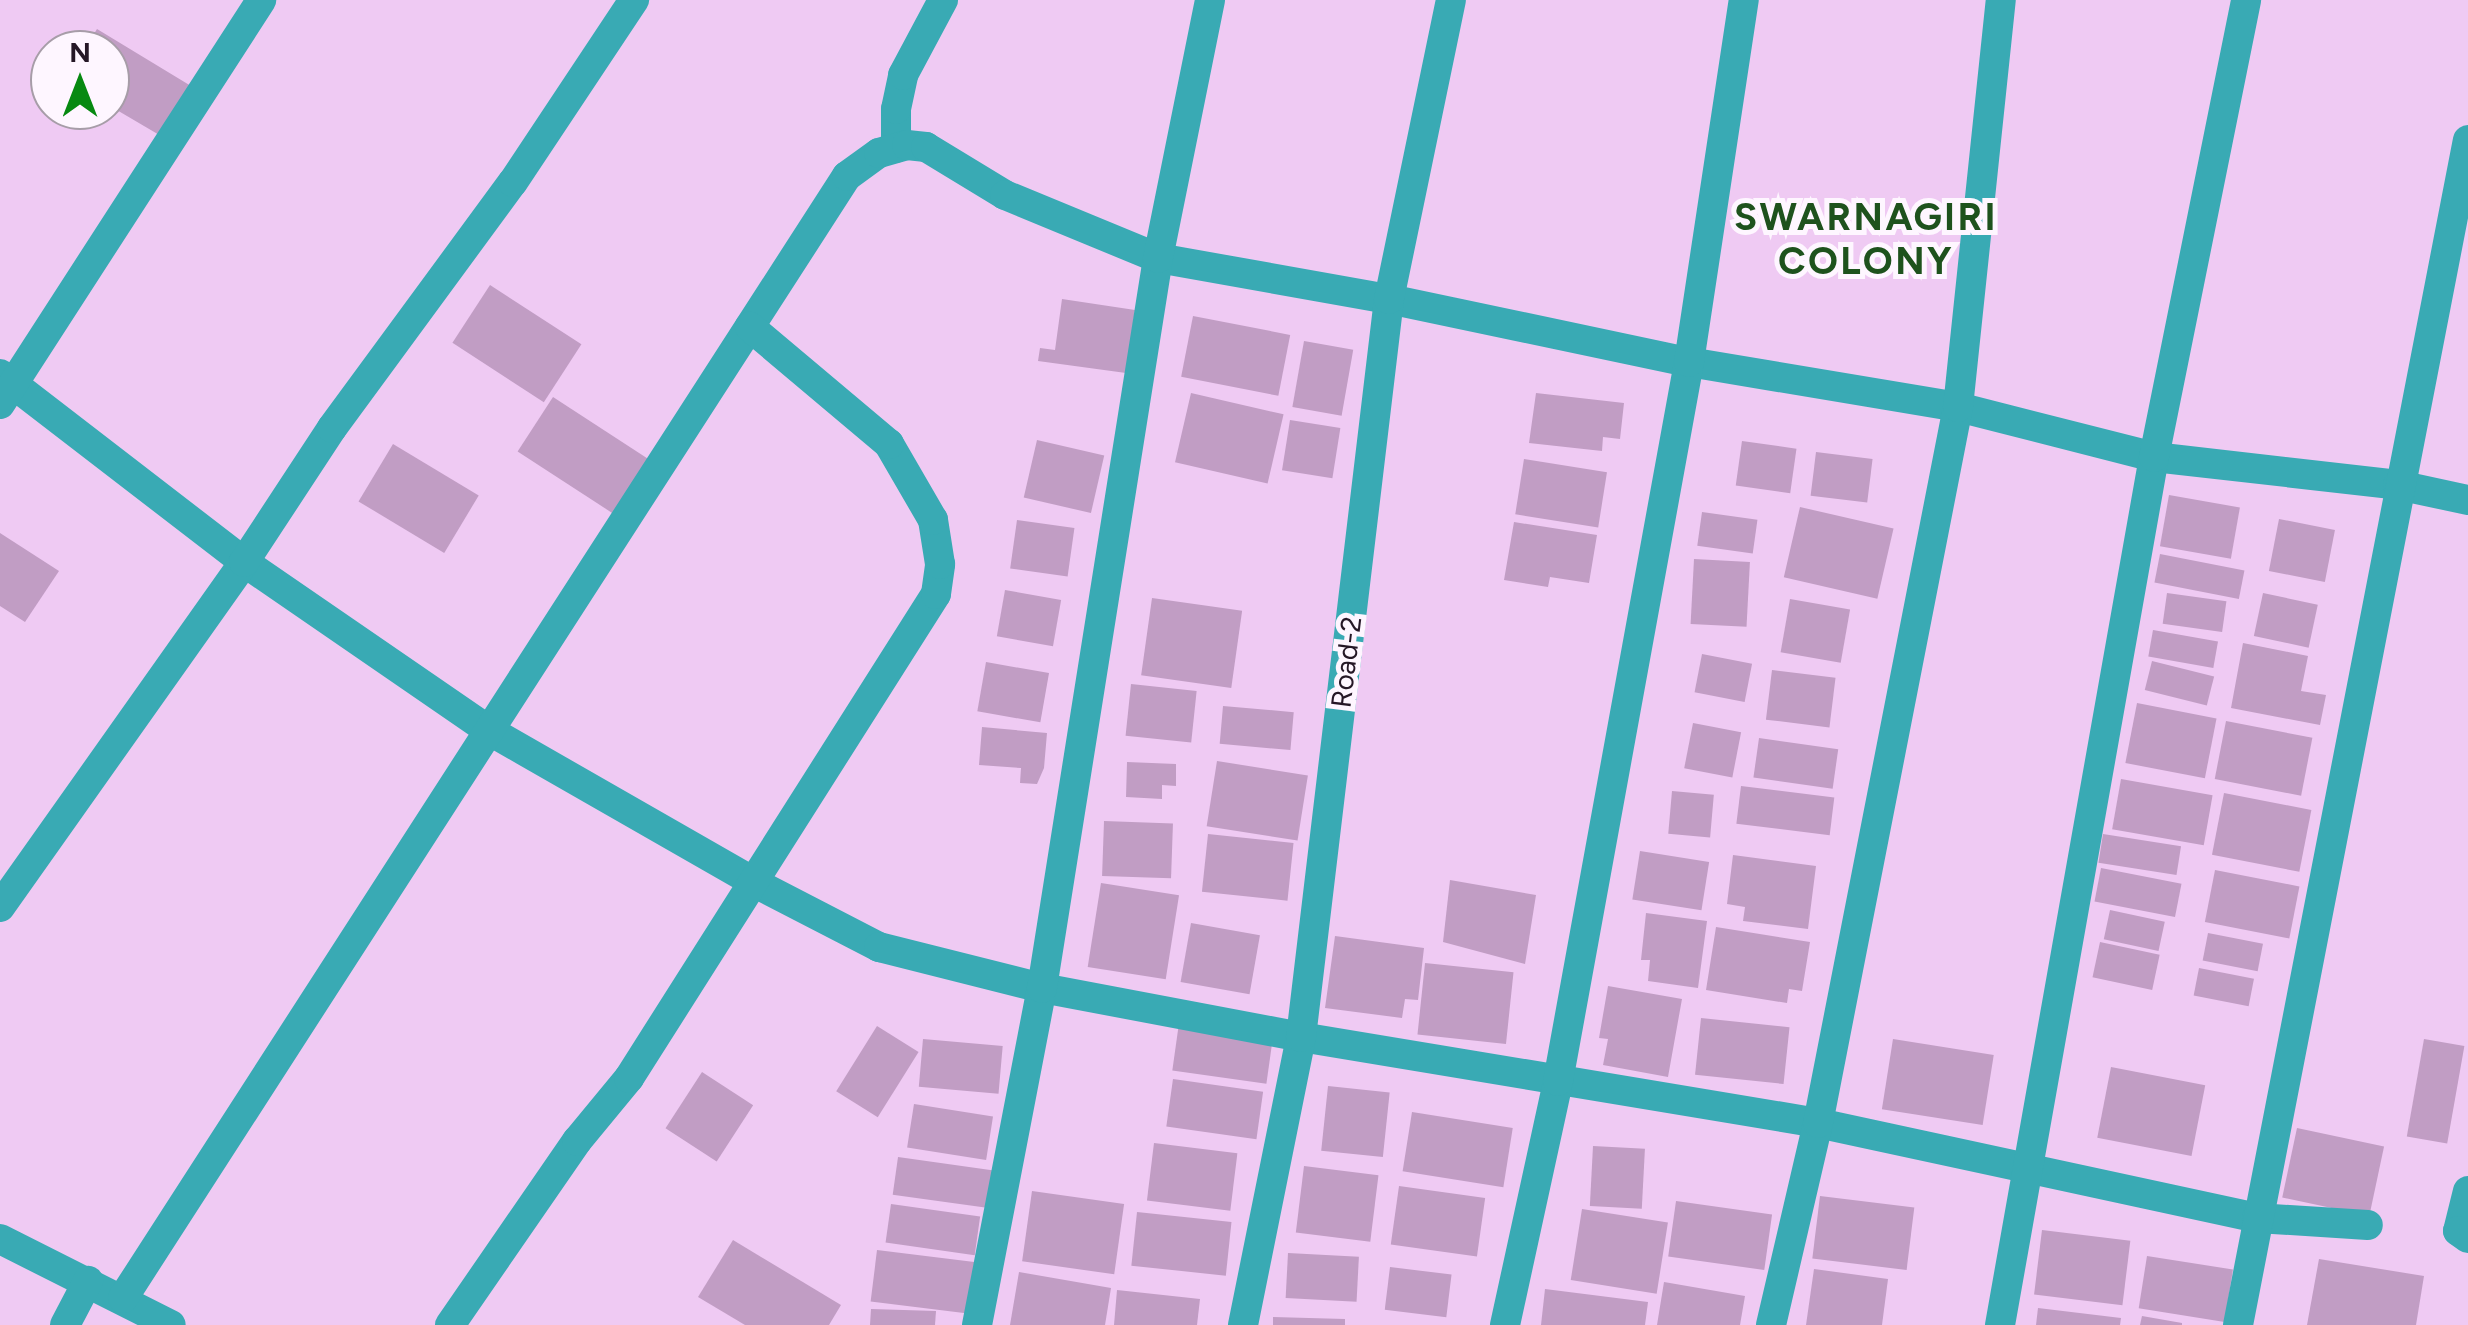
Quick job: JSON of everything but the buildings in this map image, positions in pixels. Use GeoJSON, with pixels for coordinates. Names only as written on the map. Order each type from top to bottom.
{"type":"FeatureCollection","features":[{"type":"Feature","properties":{"kind":"street"},"geometry":{"type":"LineString","coordinates":[[261,0],[5,387],[244,562],[490,731],[754,883],[879,946],[1042,988],[1301,1037],[1818,1123],[2257,1218],[2368,1225]]}},
{"type":"Feature","properties":{"kind":"street"},"geometry":{"type":"LineString","coordinates":[[0,907],[244,562],[332,428],[514,182],[634,0]]}},
{"type":"Feature","properties":{"kind":"street"},"geometry":{"type":"LineString","coordinates":[[896,148],[896,109],[903,75],[944,0]]}},
{"type":"Feature","properties":{"kind":"street"},"geometry":{"type":"LineString","coordinates":[[977,1325],[1042,988],[1158,258],[1210,0]]}},
{"type":"Feature","properties":{"kind":"street","name":"Road-2"},"geometry":{"type":"LineString","coordinates":[[1243,1325],[1301,1037],[1389,299],[1451,0]]}},
{"type":"Feature","properties":{"kind":"street"},"geometry":{"type":"LineString","coordinates":[[1506,1325],[1558,1080],[1688,362],[1744,0]]}},
{"type":"Feature","properties":{"kind":"street"},"geometry":{"type":"LineString","coordinates":[[1771,1325],[1818,1123],[1958,406],[2001,0]]}},
{"type":"Feature","properties":{"kind":"street"},"geometry":{"type":"LineString","coordinates":[[2000,1325],[2154,457],[2246,0]]}},
{"type":"Feature","properties":{"kind":"street"},"geometry":{"type":"LineString","coordinates":[[2238,1325],[2468,140]]}},
{"type":"Feature","properties":{"kind":"street"},"geometry":{"type":"LineString","coordinates":[[123,1298],[847,176],[879,152],[926,148],[1005,194],[1158,258],[1389,299],[1688,362],[1958,406],[2154,457],[2398,485],[2468,500]]}},
{"type":"Feature","properties":{"kind":"street"},"geometry":{"type":"LineString","coordinates":[[450,1325],[577,1141],[629,1078],[936,594],[940,564],[933,520],[890,444],[750,327]]}},
{"type":"Feature","properties":{"kind":"street"},"geometry":{"type":"LineString","coordinates":[[2468,1192],[2458,1231],[2468,1238]]}},
{"type":"Feature","properties":{"kind":"street"},"geometry":{"type":"LineString","coordinates":[[0,1239],[170,1325]]}},
{"type":"Feature","properties":{"kind":"street"},"geometry":{"type":"LineString","coordinates":[[64,1325],[88,1281]]}},
{"type":"Feature","properties":{"kind":"district","name":"SWARNAGIRI COLONY"},"geometry":{"type":"Point","coordinates":[1866,240]}}]}
